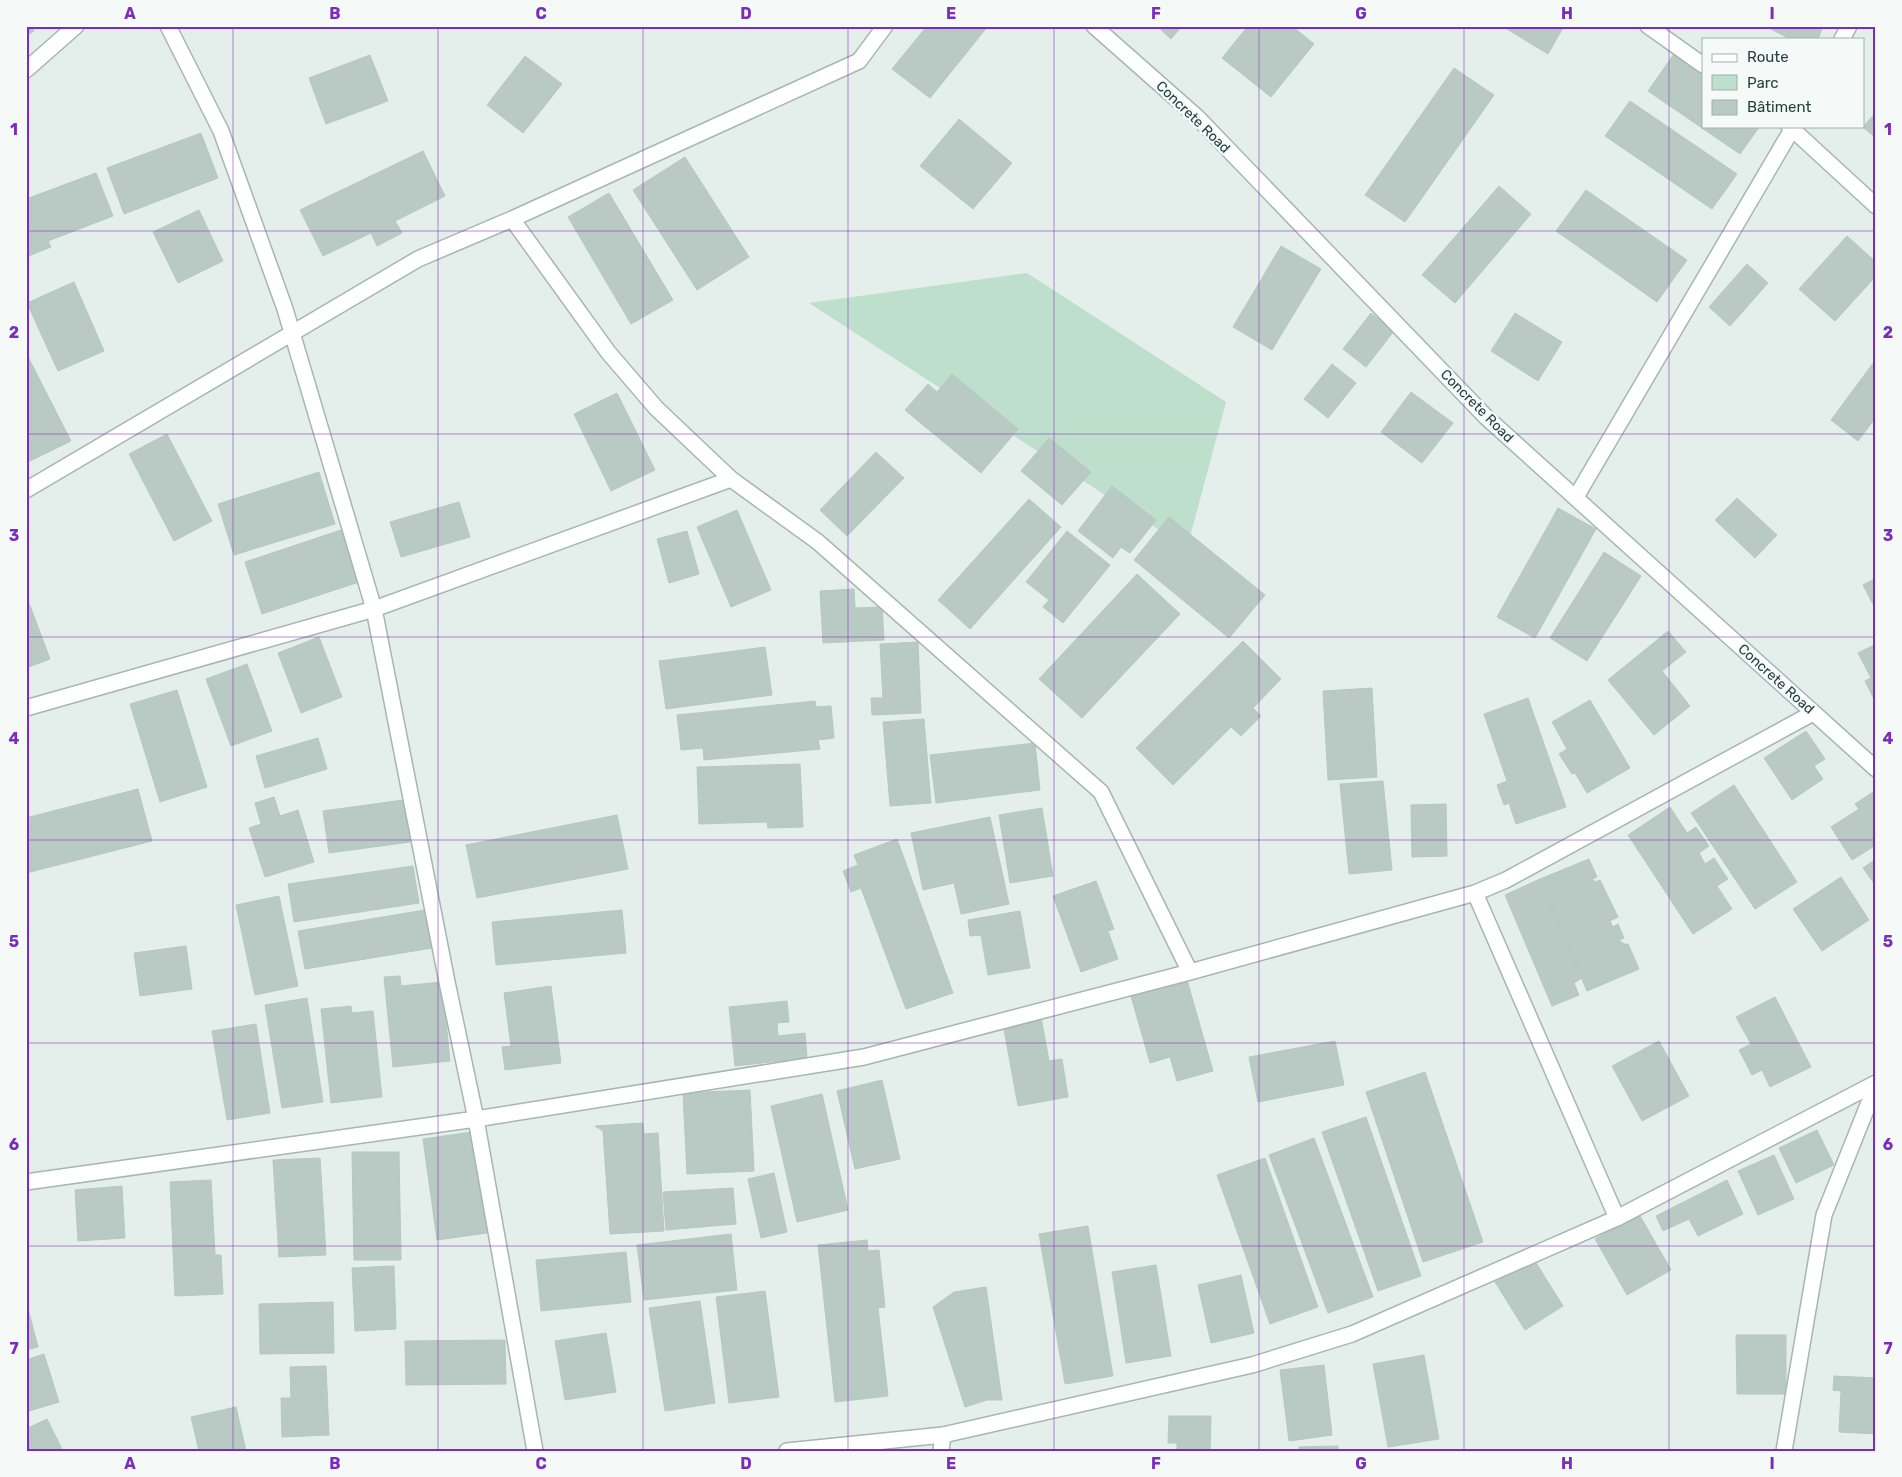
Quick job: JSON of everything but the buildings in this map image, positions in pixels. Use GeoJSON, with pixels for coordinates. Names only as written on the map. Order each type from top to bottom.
{"type":"FeatureCollection","features":[{"type":"Feature","properties":{"kind":"street"},"geometry":{"type":"LineString","coordinates":[[26,70],[76,26]]}},
{"type":"Feature","properties":{"kind":"street"},"geometry":{"type":"LineString","coordinates":[[168,26],[222,131],[292,333],[374,609],[447,982],[476,1119],[535,1451]]}},
{"type":"Feature","properties":{"kind":"street"},"geometry":{"type":"LineString","coordinates":[[26,490],[418,259],[512,219],[859,61],[885,26]]}},
{"type":"Feature","properties":{"kind":"street","name":"Concrete Road"},"geometry":{"type":"LineString","coordinates":[[1094,26],[1197,117],[1486,417],[1876,769]]}},
{"type":"Feature","properties":{"kind":"street"},"geometry":{"type":"LineString","coordinates":[[1648,26],[1702,64]]}},
{"type":"Feature","properties":{"kind":"street"},"geometry":{"type":"LineString","coordinates":[[1843,38],[1849,26]]}},
{"type":"Feature","properties":{"kind":"street"},"geometry":{"type":"LineString","coordinates":[[1576,497],[1791,128]]}},
{"type":"Feature","properties":{"kind":"street"},"geometry":{"type":"LineString","coordinates":[[1793,128],[1876,206]]}},
{"type":"Feature","properties":{"kind":"street"},"geometry":{"type":"LineString","coordinates":[[512,219],[608,352],[656,408],[731,479],[818,542],[1101,792],[1190,972]]}},
{"type":"Feature","properties":{"kind":"street"},"geometry":{"type":"LineString","coordinates":[[26,708],[374,609],[731,479]]}},
{"type":"Feature","properties":{"kind":"street"},"geometry":{"type":"LineString","coordinates":[[26,1182],[476,1119],[864,1057],[1190,972],[1475,893],[1506,880],[1813,713]]}},
{"type":"Feature","properties":{"kind":"street"},"geometry":{"type":"LineString","coordinates":[[1475,893],[1618,1218]]}},
{"type":"Feature","properties":{"kind":"street"},"geometry":{"type":"LineString","coordinates":[[787,1451],[942,1443],[1252,1365],[1352,1334],[1618,1218],[1876,1084]]}},
{"type":"Feature","properties":{"kind":"street"},"geometry":{"type":"LineString","coordinates":[[1784,1451],[1824,1215],[1876,1084]]}},
{"type":"Feature","properties":{"kind":"green space"},"geometry":{"type":"Polygon","coordinates":[[[1027,273],[1226,402],[1187,548],[809,303],[1027,273]]]}}]}
